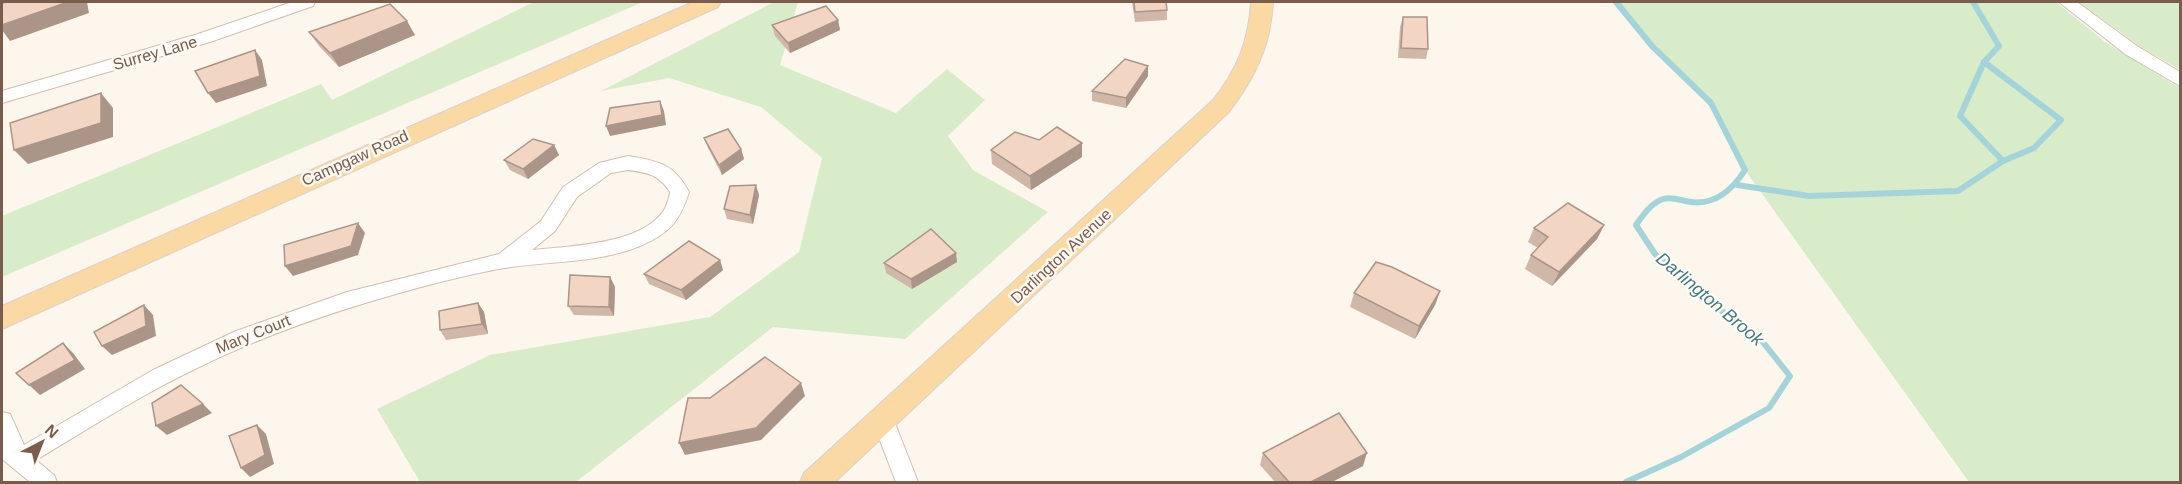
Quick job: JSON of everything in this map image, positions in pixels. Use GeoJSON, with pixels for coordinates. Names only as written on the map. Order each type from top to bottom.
{"type":"FeatureCollection","features":[{"type":"Feature","properties":{"kind":"main road","name":"Campgaw Road"},"geometry":{"type":"LineString","coordinates":[[2,318],[710,2]]}},
{"type":"Feature","properties":{"kind":"main road","name":"Darlington Avenue"},"geometry":{"type":"LineString","coordinates":[[815,483],[1221,106],[1236,88],[1250,64],[1257,44],[1262,2]]}},
{"type":"Feature","properties":{"kind":"street","name":"Surrey Lane"},"geometry":{"type":"LineString","coordinates":[[2,97],[204,38],[307,2]]}},
{"type":"Feature","properties":{"kind":"street"},"geometry":{"type":"LineString","coordinates":[[2067,2],[2123,45],[2181,80]]}},
{"type":"Feature","properties":{"kind":"street","name":"Mary Court"},"geometry":{"type":"LineString","coordinates":[[10,452],[208,352],[335,302],[426,276],[506,259],[612,247],[644,238],[672,216],[680,192],[668,174],[649,166],[628,163],[606,168],[570,192],[548,226],[506,259]]}},
{"type":"Feature","properties":{"kind":"street"},"geometry":{"type":"LineString","coordinates":[[883,420],[907,483]]}},
{"type":"Feature","properties":{"kind":"street"},"geometry":{"type":"LineString","coordinates":[[2,421],[10,452],[46,483]]}},
{"type":"Feature","properties":{"kind":"green space"},"geometry":{"type":"Polygon","coordinates":[[[534,2],[643,2],[2,277],[2,216],[321,84],[332,100],[534,2]]]}},
{"type":"Feature","properties":{"kind":"green space"},"geometry":{"type":"Polygon","coordinates":[[[774,2],[798,2],[780,65],[896,113],[947,69],[985,100],[948,136],[973,170],[1048,212],[905,339],[773,327],[576,482],[420,482],[377,409],[490,355],[710,317],[799,252],[822,158],[761,107],[669,78],[601,91],[774,2]]]}},
{"type":"Feature","properties":{"kind":"green space"},"geometry":{"type":"Polygon","coordinates":[[[1616,2],[2056,2],[2105,42],[2180,88],[2180,482],[1969,482],[1745,170],[1711,103],[1652,46],[1616,2]]]}},
{"type":"Feature","properties":{"kind":"green space"},"geometry":{"type":"Polygon","coordinates":[[[2079,2],[2180,2],[2180,70],[2141,47],[2079,2]]]}},
{"type":"Feature","properties":{"kind":"building"},"geometry":{"type":"Polygon","coordinates":[[[68,2],[2,25],[2,3],[68,2]]]}},
{"type":"Feature","properties":{"kind":"building"},"geometry":{"type":"Polygon","coordinates":[[[1134,2],[1166,2],[1167,10],[1135,12],[1134,2]]]}},
{"type":"Feature","properties":{"kind":"building"},"geometry":{"type":"Polygon","coordinates":[[[390,4],[407,21],[330,53],[309,32],[390,4]]]}},
{"type":"Feature","properties":{"kind":"building"},"geometry":{"type":"Polygon","coordinates":[[[826,6],[838,20],[788,43],[772,25],[826,6]]]}},
{"type":"Feature","properties":{"kind":"building"},"geometry":{"type":"Polygon","coordinates":[[[1403,17],[1427,17],[1428,49],[1401,48],[1403,17]]]}},
{"type":"Feature","properties":{"kind":"building"},"geometry":{"type":"Polygon","coordinates":[[[255,50],[260,76],[208,93],[195,71],[255,50]]]}},
{"type":"Feature","properties":{"kind":"building"},"geometry":{"type":"Polygon","coordinates":[[[1125,59],[1148,66],[1126,98],[1092,91],[1125,59]]]}},
{"type":"Feature","properties":{"kind":"building"},"geometry":{"type":"Polygon","coordinates":[[[101,93],[101,123],[14,150],[10,123],[101,93]]]}},
{"type":"Feature","properties":{"kind":"building"},"geometry":{"type":"Polygon","coordinates":[[[660,101],[662,115],[606,126],[610,108],[660,101]]]}},
{"type":"Feature","properties":{"kind":"building"},"geometry":{"type":"Polygon","coordinates":[[[1057,127],[1082,143],[1030,176],[991,150],[1015,132],[1039,140],[1057,127]]]}},
{"type":"Feature","properties":{"kind":"building"},"geometry":{"type":"Polygon","coordinates":[[[728,129],[741,149],[719,165],[704,138],[728,129]]]}},
{"type":"Feature","properties":{"kind":"building"},"geometry":{"type":"Polygon","coordinates":[[[533,139],[554,145],[523,169],[504,160],[533,139]]]}},
{"type":"Feature","properties":{"kind":"building"},"geometry":{"type":"Polygon","coordinates":[[[756,185],[750,215],[724,209],[730,186],[756,185]]]}},
{"type":"Feature","properties":{"kind":"building"},"geometry":{"type":"Polygon","coordinates":[[[1568,203],[1604,225],[1559,272],[1531,255],[1548,237],[1534,228],[1568,203]]]}},
{"type":"Feature","properties":{"kind":"building"},"geometry":{"type":"Polygon","coordinates":[[[358,223],[351,246],[285,266],[284,245],[358,223]]]}},
{"type":"Feature","properties":{"kind":"building"},"geometry":{"type":"Polygon","coordinates":[[[931,229],[956,253],[911,279],[884,263],[931,229]]]}},
{"type":"Feature","properties":{"kind":"building"},"geometry":{"type":"Polygon","coordinates":[[[689,241],[720,260],[681,290],[644,274],[689,241]]]}},
{"type":"Feature","properties":{"kind":"building"},"geometry":{"type":"Polygon","coordinates":[[[1376,262],[1392,267],[1440,291],[1419,326],[1354,293],[1376,262]]]}},
{"type":"Feature","properties":{"kind":"building"},"geometry":{"type":"Polygon","coordinates":[[[570,275],[610,277],[609,307],[568,306],[570,275]]]}},
{"type":"Feature","properties":{"kind":"building"},"geometry":{"type":"Polygon","coordinates":[[[478,303],[482,324],[440,330],[439,311],[478,303]]]}},
{"type":"Feature","properties":{"kind":"building"},"geometry":{"type":"Polygon","coordinates":[[[144,305],[146,326],[102,346],[94,332],[144,305]]]}},
{"type":"Feature","properties":{"kind":"building"},"geometry":{"type":"Polygon","coordinates":[[[63,343],[75,360],[29,385],[16,373],[63,343]]]}},
{"type":"Feature","properties":{"kind":"building"},"geometry":{"type":"Polygon","coordinates":[[[765,357],[801,383],[756,428],[679,443],[688,398],[710,398],[765,357]]]}},
{"type":"Feature","properties":{"kind":"building"},"geometry":{"type":"Polygon","coordinates":[[[181,385],[203,404],[156,426],[152,403],[181,385]]]}},
{"type":"Feature","properties":{"kind":"building"},"geometry":{"type":"Polygon","coordinates":[[[1339,413],[1367,453],[1309,483],[1290,483],[1263,453],[1339,413]]]}},
{"type":"Feature","properties":{"kind":"building"},"geometry":{"type":"Polygon","coordinates":[[[257,425],[265,455],[241,468],[229,436],[257,425]]]}},
{"type":"Feature","properties":{"kind":"waterway","name":"Darlington Brook"},"geometry":{"type":"LineString","coordinates":[[1616,2],[1652,46],[1711,103],[1745,170],[1729,189],[1715,198],[1700,202],[1674,198],[1663,199],[1651,206],[1636,225],[1655,254],[1706,299],[1762,341],[1790,376],[1769,408],[1681,457],[1626,482]]}},
{"type":"Feature","properties":{"kind":"waterway"},"geometry":{"type":"LineString","coordinates":[[1973,2],[1999,46],[1984,62]]}},
{"type":"Feature","properties":{"kind":"waterway"},"geometry":{"type":"LineString","coordinates":[[1984,62],[2061,120],[2034,148],[2003,161]]}},
{"type":"Feature","properties":{"kind":"waterway"},"geometry":{"type":"LineString","coordinates":[[1984,62],[1960,116],[2003,161]]}},
{"type":"Feature","properties":{"kind":"waterway"},"geometry":{"type":"LineString","coordinates":[[1737,185],[1809,196],[1958,191],[2003,161]]}}]}
